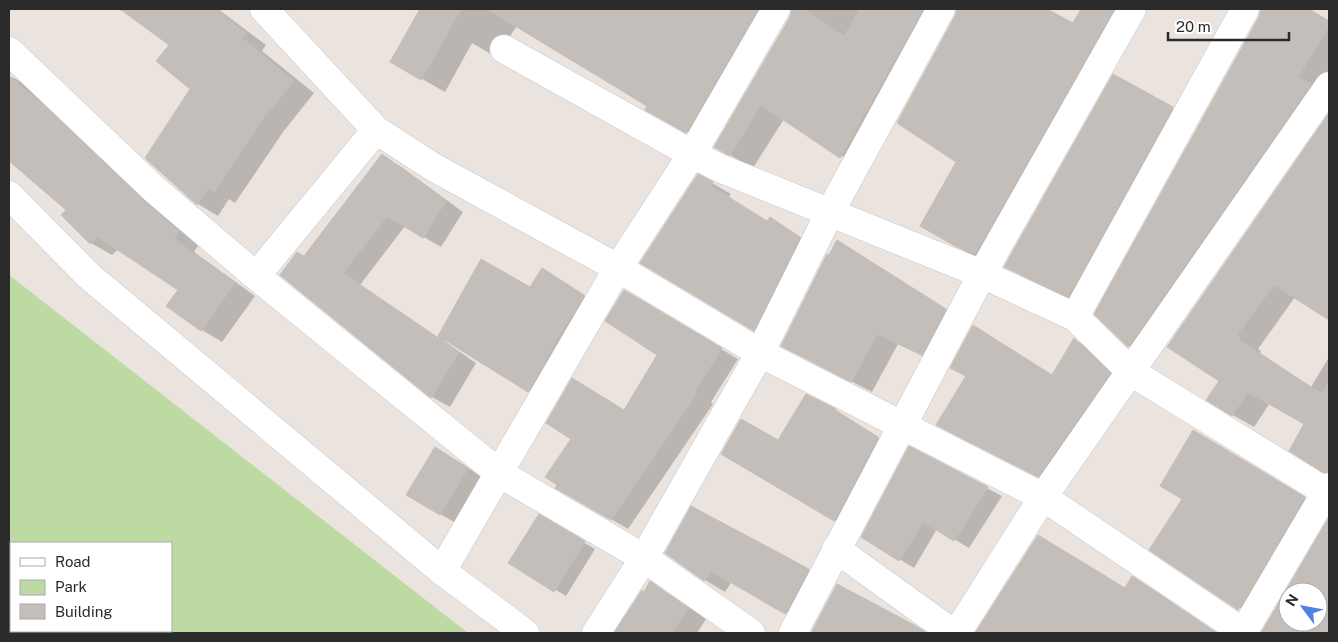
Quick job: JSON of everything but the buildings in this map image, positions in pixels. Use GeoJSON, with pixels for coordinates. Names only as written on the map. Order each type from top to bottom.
{"type":"FeatureCollection","features":[{"type":"Feature","properties":{"kind":"street"},"geometry":{"type":"LineString","coordinates":[[264,9],[376,130],[433,167],[618,268],[760,353],[1044,497],[1243,633],[1328,490],[1131,372],[1075,317],[982,274],[722,169],[504,49]]}},
{"type":"Feature","properties":{"kind":"street"},"geometry":{"type":"LineString","coordinates":[[442,571],[618,268],[692,154],[776,9]]}},
{"type":"Feature","properties":{"kind":"street"},"geometry":{"type":"LineString","coordinates":[[596,633],[644,558],[760,353],[830,212],[941,9]]}},
{"type":"Feature","properties":{"kind":"street"},"geometry":{"type":"LineString","coordinates":[[793,633],[982,274],[1132,9]]}},
{"type":"Feature","properties":{"kind":"street"},"geometry":{"type":"LineString","coordinates":[[1075,317],[1245,9]]}},
{"type":"Feature","properties":{"kind":"street"},"geometry":{"type":"LineString","coordinates":[[9,51],[154,190],[256,276],[499,473],[644,558],[751,633]]}},
{"type":"Feature","properties":{"kind":"street"},"geometry":{"type":"LineString","coordinates":[[957,633],[1044,497],[1329,86]]}},
{"type":"Feature","properties":{"kind":"street"},"geometry":{"type":"LineString","coordinates":[[256,276],[376,130]]}},
{"type":"Feature","properties":{"kind":"street"},"geometry":{"type":"LineString","coordinates":[[9,195],[89,276],[442,571],[525,633]]}},
{"type":"Feature","properties":{"kind":"street"},"geometry":{"type":"LineString","coordinates":[[836,550],[953,633]]}},
{"type":"Feature","properties":{"kind":"green space"},"geometry":{"type":"Polygon","coordinates":[[[9,275],[468,633],[9,633],[9,275]]]}}]}
